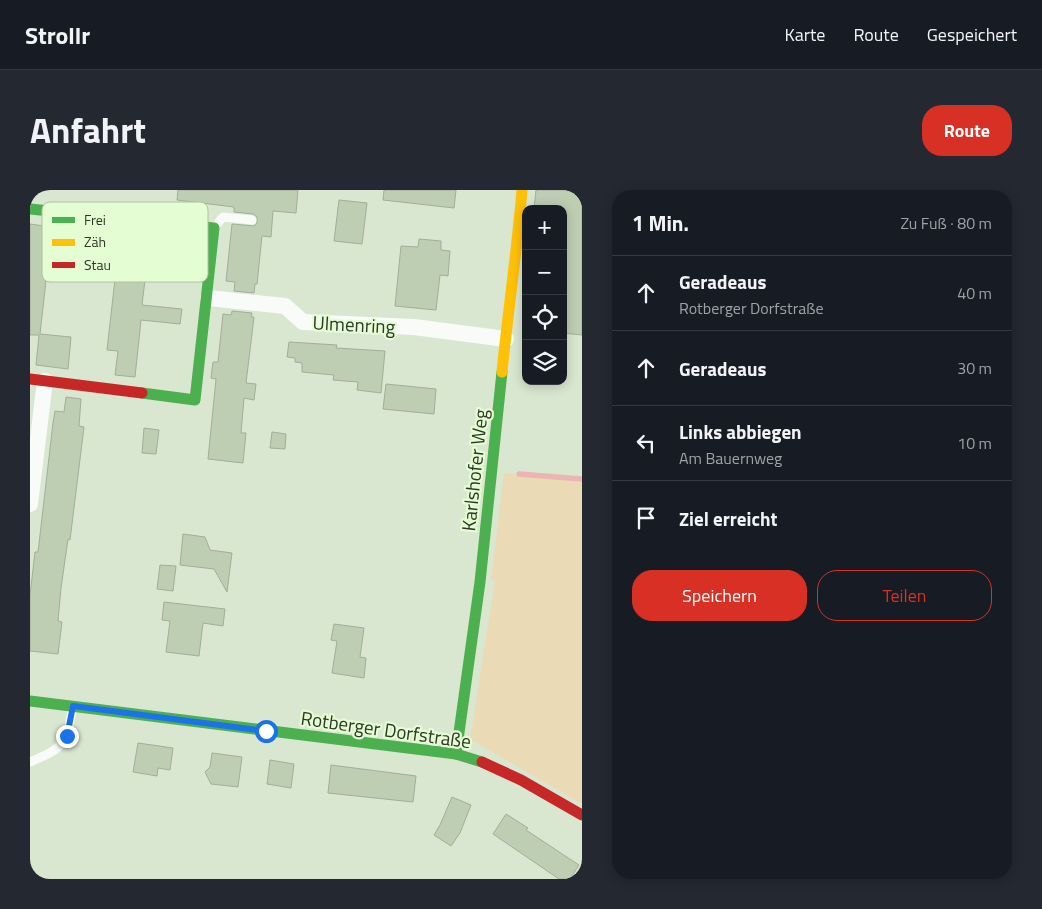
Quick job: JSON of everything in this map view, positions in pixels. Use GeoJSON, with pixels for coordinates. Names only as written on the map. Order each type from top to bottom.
{"type":"FeatureCollection","features":[{"type":"Feature","properties":{"kind":"street","name":"Karlshofer Weg"},"geometry":{"type":"LineString","coordinates":[[456,754],[480,582],[517,252],[522,190]]}},
{"type":"Feature","properties":{"kind":"street"},"geometry":{"type":"LineString","coordinates":[[30,504],[38,380],[195,400],[208,298],[214,228],[208,227]]}},
{"type":"Feature","properties":{"kind":"street","name":"Ulmenring"},"geometry":{"type":"LineString","coordinates":[[208,298],[285,306],[303,322],[414,327],[506,339]]}},
{"type":"Feature","properties":{"kind":"street","name":"Rotberger Dorfstraße"},"geometry":{"type":"LineString","coordinates":[[30,701],[456,754],[482,761],[517,776],[582,815]]}},
{"type":"Feature","properties":{"kind":"lane"},"geometry":{"type":"LineString","coordinates":[[214,228],[223,217],[252,220]]}},
{"type":"Feature","properties":{"kind":"lane"},"geometry":{"type":"LineString","coordinates":[[30,762],[54,752],[67,736],[73,706]]}},
{"type":"Feature","properties":{"kind":"shaded area"},"geometry":{"type":"Polygon","coordinates":[[[504,473],[582,482],[582,804],[470,739],[495,581],[491,580],[504,473]]]}},
{"type":"Feature","properties":{"kind":"building"},"geometry":{"type":"Polygon","coordinates":[[[178,190],[298,190],[296,213],[273,211],[271,237],[262,236],[257,284],[255,284],[254,293],[234,291],[235,282],[226,281],[232,224],[254,226],[257,223],[257,217],[253,214],[234,212],[234,207],[208,204],[208,202],[177,200],[178,190]]]}},
{"type":"Feature","properties":{"kind":"building"},"geometry":{"type":"Polygon","coordinates":[[[384,190],[456,190],[454,208],[383,200],[384,190]]]}},
{"type":"Feature","properties":{"kind":"building"},"geometry":{"type":"Polygon","coordinates":[[[536,190],[582,190],[582,335],[567,333],[567,205],[534,205],[536,190]]]}},
{"type":"Feature","properties":{"kind":"building"},"geometry":{"type":"Polygon","coordinates":[[[339,200],[367,203],[362,244],[334,241],[339,200]]]}},
{"type":"Feature","properties":{"kind":"building"},"geometry":{"type":"Polygon","coordinates":[[[30,224],[42,226],[42,282],[46,282],[40,334],[71,337],[68,369],[36,365],[39,335],[30,335],[30,224]]]}},
{"type":"Feature","properties":{"kind":"building"},"geometry":{"type":"Polygon","coordinates":[[[419,239],[441,241],[441,250],[450,251],[448,276],[440,275],[436,310],[395,306],[401,246],[418,247],[419,239]]]}},
{"type":"Feature","properties":{"kind":"building"},"geometry":{"type":"Polygon","coordinates":[[[115,282],[145,282],[142,305],[182,309],[180,324],[141,320],[135,377],[115,375],[118,351],[107,350],[115,282]]]}},
{"type":"Feature","properties":{"kind":"building"},"geometry":{"type":"Polygon","coordinates":[[[232,311],[252,313],[251,317],[254,317],[246,383],[256,384],[254,400],[244,398],[241,433],[246,433],[243,463],[208,459],[216,379],[211,378],[213,362],[218,362],[223,314],[231,315],[232,311]]]}},
{"type":"Feature","properties":{"kind":"building"},"geometry":{"type":"Polygon","coordinates":[[[289,342],[337,345],[336,348],[385,351],[381,393],[357,390],[358,382],[333,380],[334,375],[302,372],[302,363],[295,362],[295,358],[287,357],[289,342]]]}},
{"type":"Feature","properties":{"kind":"building"},"geometry":{"type":"Polygon","coordinates":[[[386,384],[436,389],[434,414],[383,409],[386,384]]]}},
{"type":"Feature","properties":{"kind":"building"},"geometry":{"type":"Polygon","coordinates":[[[66,397],[81,399],[79,426],[84,427],[70,540],[68,539],[61,588],[58,621],[62,622],[58,654],[30,651],[30,595],[35,552],[38,552],[55,411],[64,412],[66,397]]]}},
{"type":"Feature","properties":{"kind":"building"},"geometry":{"type":"Polygon","coordinates":[[[144,428],[159,430],[156,454],[142,453],[144,428]]]}},
{"type":"Feature","properties":{"kind":"building"},"geometry":{"type":"Polygon","coordinates":[[[272,432],[286,434],[285,449],[270,448],[272,432]]]}},
{"type":"Feature","properties":{"kind":"building"},"geometry":{"type":"Polygon","coordinates":[[[183,534],[205,537],[210,550],[232,553],[227,592],[214,569],[180,565],[183,534]]]}},
{"type":"Feature","properties":{"kind":"building"},"geometry":{"type":"Polygon","coordinates":[[[160,565],[176,566],[173,591],[157,589],[160,565]]]}},
{"type":"Feature","properties":{"kind":"building"},"geometry":{"type":"Polygon","coordinates":[[[164,602],[225,609],[223,626],[203,623],[199,656],[166,652],[170,621],[162,620],[164,602]]]}},
{"type":"Feature","properties":{"kind":"building"},"geometry":{"type":"Polygon","coordinates":[[[334,624],[364,628],[360,657],[366,658],[364,678],[332,673],[337,641],[331,640],[334,624]]]}},
{"type":"Feature","properties":{"kind":"building"},"geometry":{"type":"Polygon","coordinates":[[[138,743],[173,748],[170,770],[158,768],[157,776],[133,772],[138,743]]]}},
{"type":"Feature","properties":{"kind":"building"},"geometry":{"type":"Polygon","coordinates":[[[212,753],[242,757],[238,787],[211,784],[205,772],[210,767],[212,753]]]}},
{"type":"Feature","properties":{"kind":"building"},"geometry":{"type":"Polygon","coordinates":[[[270,760],[294,764],[291,788],[267,784],[270,760]]]}},
{"type":"Feature","properties":{"kind":"building"},"geometry":{"type":"Polygon","coordinates":[[[331,765],[416,776],[413,802],[328,793],[331,765]]]}},
{"type":"Feature","properties":{"kind":"building"},"geometry":{"type":"Polygon","coordinates":[[[452,797],[471,805],[460,833],[451,846],[434,835],[452,797]]]}},
{"type":"Feature","properties":{"kind":"building"},"geometry":{"type":"Polygon","coordinates":[[[506,814],[528,828],[526,830],[579,865],[570,879],[559,879],[493,834],[506,814]]]}},
{"type":"Feature","properties":{"kind":"waterway"},"geometry":{"type":"LineString","coordinates":[[519,474],[582,479]]}},
{"type":"Feature","properties":{"kind":"traffic: fast"},"geometry":{"type":"LineString","coordinates":[[30,209],[42,210]]}},
{"type":"Feature","properties":{"kind":"traffic: fast"},"geometry":{"type":"LineString","coordinates":[[142,393],[195,400],[214,228],[208,227]]}},
{"type":"Feature","properties":{"kind":"traffic: fast"},"geometry":{"type":"LineString","coordinates":[[456,754],[480,582],[502,372]]}},
{"type":"Feature","properties":{"kind":"traffic: fast"},"geometry":{"type":"LineString","coordinates":[[30,701],[456,754],[482,762]]}},
{"type":"Feature","properties":{"kind":"traffic: slow"},"geometry":{"type":"LineString","coordinates":[[502,372],[522,190]]}},
{"type":"Feature","properties":{"kind":"traffic: jam"},"geometry":{"type":"LineString","coordinates":[[30,379],[142,393]]}},
{"type":"Feature","properties":{"kind":"traffic: jam"},"geometry":{"type":"LineString","coordinates":[[482,762],[521,780],[582,815]]}},
{"type":"Feature","properties":{"kind":"route"},"geometry":{"type":"LineString","coordinates":[[67,736],[73,706],[266,731]]}}]}
